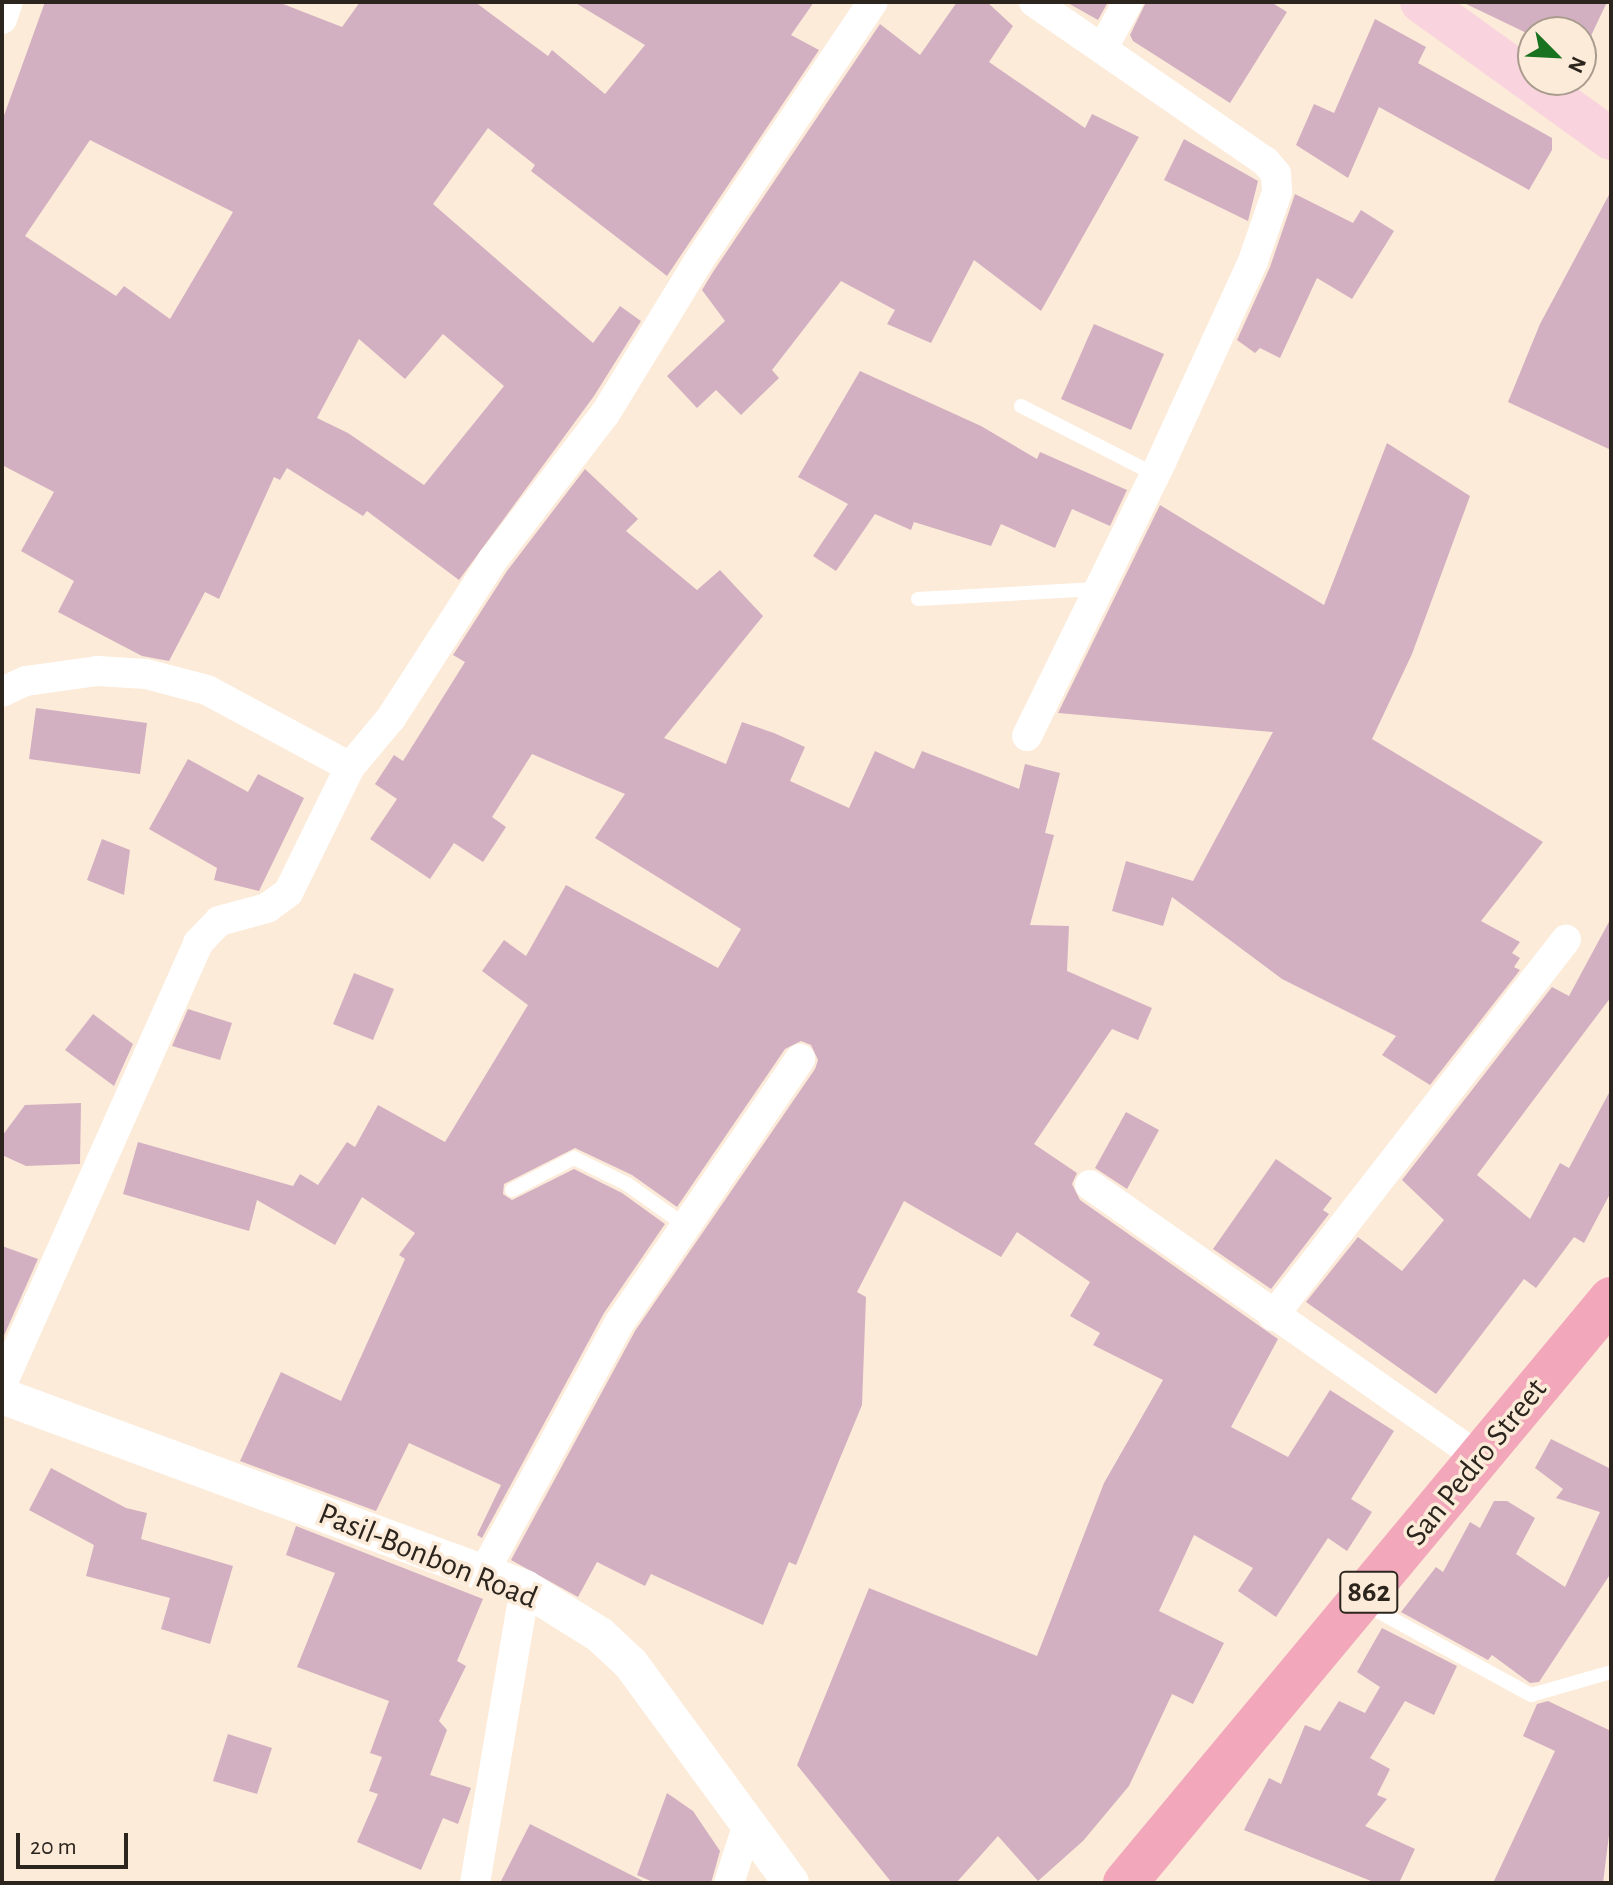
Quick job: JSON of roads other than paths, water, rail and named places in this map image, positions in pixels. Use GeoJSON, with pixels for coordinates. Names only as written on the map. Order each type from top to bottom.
{"type":"FeatureCollection","features":[{"type":"Feature","properties":{"kind":"main road"},"geometry":{"type":"LineString","coordinates":[[1421,2],[1611,139]]}},
{"type":"Feature","properties":{"kind":"main road","name":"San Pedro Street"},"geometry":{"type":"LineString","coordinates":[[1125,1883],[1362,1602],[1611,1299]]}},
{"type":"Feature","properties":{"kind":"street"},"geometry":{"type":"LineString","coordinates":[[2,19],[8,2]]}},
{"type":"Feature","properties":{"kind":"street"},"geometry":{"type":"LineString","coordinates":[[2,1384],[198,943],[219,921],[267,908],[288,893],[350,767],[391,718],[492,561],[605,414],[698,262],[873,2]]}},
{"type":"Feature","properties":{"kind":"street"},"geometry":{"type":"LineString","coordinates":[[1027,736],[1154,474],[1272,217],[1276,174],[1266,162],[1159,91],[1104,46],[1034,2]]}},
{"type":"Feature","properties":{"kind":"street"},"geometry":{"type":"LineString","coordinates":[[1104,46],[1128,2]]}},
{"type":"Feature","properties":{"kind":"street"},"geometry":{"type":"LineString","coordinates":[[2,692],[26,681],[97,671],[146,674],[207,690],[350,767]]}},
{"type":"Feature","properties":{"kind":"street"},"geometry":{"type":"LineString","coordinates":[[1273,1316],[1566,940]]}},
{"type":"Feature","properties":{"kind":"street"},"geometry":{"type":"LineString","coordinates":[[484,1572],[620,1322],[683,1224],[800,1059]]}},
{"type":"Feature","properties":{"kind":"street"},"geometry":{"type":"LineString","coordinates":[[1090,1185],[1273,1316],[1479,1457]]}},
{"type":"Feature","properties":{"kind":"street","name":"Pasil-Bonbon Road"},"geometry":{"type":"LineString","coordinates":[[2,1396],[525,1588],[600,1635],[631,1664],[747,1827],[791,1883]]}},
{"type":"Feature","properties":{"kind":"street"},"geometry":{"type":"LineString","coordinates":[[475,1883],[525,1588]]}},
{"type":"Feature","properties":{"kind":"street"},"geometry":{"type":"LineString","coordinates":[[729,1883],[747,1827]]}},
{"type":"Feature","properties":{"kind":"lane"},"geometry":{"type":"LineString","coordinates":[[1021,406],[1154,474]]}},
{"type":"Feature","properties":{"kind":"lane"},"geometry":{"type":"LineString","coordinates":[[918,599],[1097,589]]}},
{"type":"Feature","properties":{"kind":"lane"},"geometry":{"type":"LineString","coordinates":[[512,1190],[574,1158],[627,1184],[683,1224]]}},
{"type":"Feature","properties":{"kind":"lane"},"geometry":{"type":"LineString","coordinates":[[1362,1602],[1531,1695],[1611,1672]]}}]}
